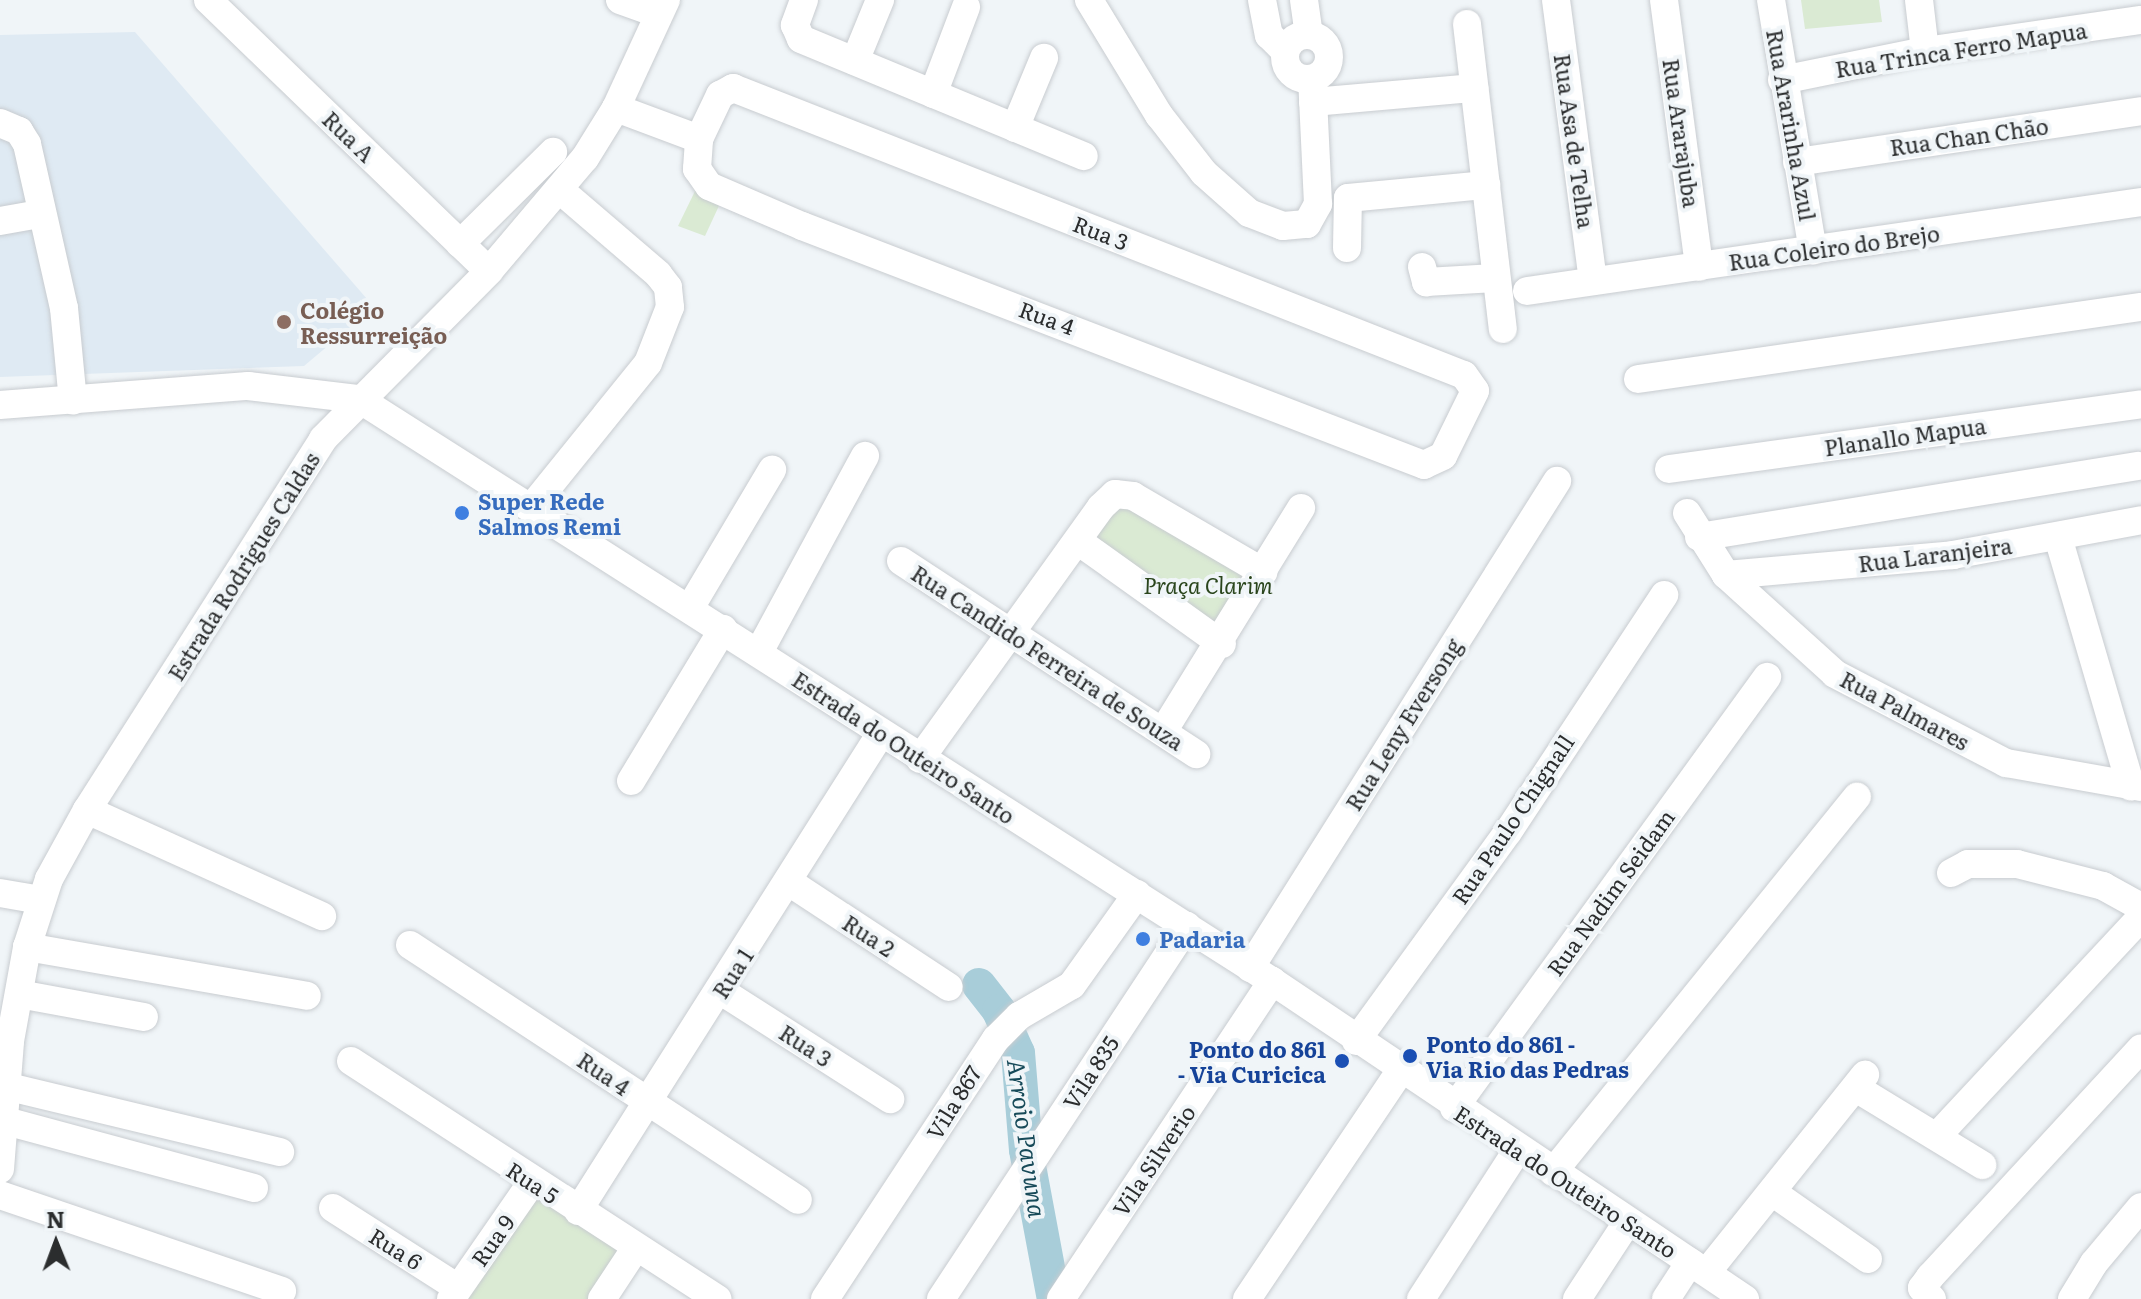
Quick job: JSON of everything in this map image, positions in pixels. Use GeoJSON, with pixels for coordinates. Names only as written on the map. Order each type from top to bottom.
{"type":"FeatureCollection","features":[{"type":"Feature","properties":{"kind":"street","name":"Rua A"},"geometry":{"type":"LineString","coordinates":[[208,0],[489,271]]}},
{"type":"Feature","properties":{"kind":"street"},"geometry":{"type":"LineString","coordinates":[[620,0],[663,7]]}},
{"type":"Feature","properties":{"kind":"street"},"geometry":{"type":"LineString","coordinates":[[804,0],[795,25],[801,39],[1084,156]]}},
{"type":"Feature","properties":{"kind":"street"},"geometry":{"type":"LineString","coordinates":[[855,61],[880,0]]}},
{"type":"Feature","properties":{"kind":"street"},"geometry":{"type":"LineString","coordinates":[[1089,0],[1159,115],[1204,173],[1249,213],[1283,226],[1307,224],[1318,204],[1312,90],[1325,71],[1329,56],[1323,42],[1309,35],[1294,38],[1285,51]]}},
{"type":"Feature","properties":{"kind":"street"},"geometry":{"type":"LineString","coordinates":[[1262,0],[1269,35],[1285,51],[1290,73],[1312,90],[1474,88]]}},
{"type":"Feature","properties":{"kind":"street"},"geometry":{"type":"LineString","coordinates":[[1304,0],[1309,35]]}},
{"type":"Feature","properties":{"kind":"street","name":"Rua Asa de Telha"},"geometry":{"type":"LineString","coordinates":[[1556,0],[1593,281]]}},
{"type":"Feature","properties":{"kind":"street","name":"Rua Ararajuba"},"geometry":{"type":"LineString","coordinates":[[1664,0],[1699,267]]}},
{"type":"Feature","properties":{"kind":"street","name":"Rua Ararinha Azul"},"geometry":{"type":"LineString","coordinates":[[1771,0],[1782,80],[1813,250]]}},
{"type":"Feature","properties":{"kind":"street"},"geometry":{"type":"LineString","coordinates":[[1919,0],[1925,51]]}},
{"type":"Feature","properties":{"kind":"street","name":"Estrada Rodrigues Caldas"},"geometry":{"type":"LineString","coordinates":[[0,1169],[5,1086],[27,947],[41,900],[87,810],[298,474],[359,399],[489,271],[561,191],[616,108],[663,7]]}},
{"type":"Feature","properties":{"kind":"street"},"geometry":{"type":"LineString","coordinates":[[933,94],[966,7]]}},
{"type":"Feature","properties":{"kind":"street","name":"Rua Trinca Ferro Mapua"},"geometry":{"type":"LineString","coordinates":[[1782,80],[1925,51],[2141,20]]}},
{"type":"Feature","properties":{"kind":"street"},"geometry":{"type":"LineString","coordinates":[[1467,24],[1503,329]]}},
{"type":"Feature","properties":{"kind":"street"},"geometry":{"type":"LineString","coordinates":[[1015,128],[1044,58]]}},
{"type":"Feature","properties":{"kind":"street","name":"Rua 3"},"geometry":{"type":"LineString","coordinates":[[697,147],[720,95],[741,89],[1464,375],[1475,391],[1439,462],[1416,462]]}},
{"type":"Feature","properties":{"kind":"street"},"geometry":{"type":"LineString","coordinates":[[616,108],[697,147]]}},
{"type":"Feature","properties":{"kind":"street","name":"Rua Chan Chão"},"geometry":{"type":"LineString","coordinates":[[1797,162],[2141,111]]}},
{"type":"Feature","properties":{"kind":"street"},"geometry":{"type":"LineString","coordinates":[[0,123],[19,131],[27,144],[39,214],[64,308],[73,401]]}},
{"type":"Feature","properties":{"kind":"street","name":"Rua 4"},"geometry":{"type":"LineString","coordinates":[[697,147],[709,186],[802,226],[1416,462]]}},
{"type":"Feature","properties":{"kind":"street"},"geometry":{"type":"LineString","coordinates":[[460,244],[553,152]]}},
{"type":"Feature","properties":{"kind":"street"},"geometry":{"type":"LineString","coordinates":[[1347,248],[1348,198],[1486,185]]}},
{"type":"Feature","properties":{"kind":"street"},"geometry":{"type":"LineString","coordinates":[[531,508],[648,363],[670,307],[668,287],[658,274],[561,191]]}},
{"type":"Feature","properties":{"kind":"street","name":"Rua Coleiro do Brejo"},"geometry":{"type":"LineString","coordinates":[[1527,291],[2141,202]]}},
{"type":"Feature","properties":{"kind":"street"},"geometry":{"type":"LineString","coordinates":[[0,221],[39,214]]}},
{"type":"Feature","properties":{"kind":"street"},"geometry":{"type":"LineString","coordinates":[[1422,267],[1426,282],[1495,278]]}},
{"type":"Feature","properties":{"kind":"street"},"geometry":{"type":"LineString","coordinates":[[1638,379],[2141,307]]}},
{"type":"Feature","properties":{"kind":"street","name":"Estrada do Outeiro Santo"},"geometry":{"type":"LineString","coordinates":[[0,405],[248,386],[359,399],[1261,974],[1454,1108],[1745,1299]]}},
{"type":"Feature","properties":{"kind":"street","name":"Planallo Mapua"},"geometry":{"type":"LineString","coordinates":[[1669,469],[2141,404]]}},
{"type":"Feature","properties":{"kind":"street"},"geometry":{"type":"LineString","coordinates":[[759,652],[865,456]]}},
{"type":"Feature","properties":{"kind":"street","name":"Rua Palmares"},"geometry":{"type":"LineString","coordinates":[[2136,787],[2006,763],[1918,721],[1835,674],[1726,575],[1693,525],[2138,466]]}},
{"type":"Feature","properties":{"kind":"street"},"geometry":{"type":"LineString","coordinates":[[690,608],[772,470]]}},
{"type":"Feature","properties":{"kind":"street","name":"Rua Leny Eversong"},"geometry":{"type":"LineString","coordinates":[[1261,974],[1557,481]]}},
{"type":"Feature","properties":{"kind":"street"},"geometry":{"type":"LineString","coordinates":[[920,759],[1013,636],[1109,497],[1121,493],[1263,572]]}},
{"type":"Feature","properties":{"kind":"street"},"geometry":{"type":"LineString","coordinates":[[1164,730],[1222,644],[1301,508]]}},
{"type":"Feature","properties":{"kind":"street","name":"Rua Laranjeira"},"geometry":{"type":"LineString","coordinates":[[1726,575],[1953,555],[2141,520]]}},
{"type":"Feature","properties":{"kind":"street"},"geometry":{"type":"LineString","coordinates":[[2058,537],[2136,787]]}},
{"type":"Feature","properties":{"kind":"street"},"geometry":{"type":"LineString","coordinates":[[1078,541],[1222,644]]}},
{"type":"Feature","properties":{"kind":"street","name":"Rua Candido Ferreira de Souza"},"geometry":{"type":"LineString","coordinates":[[901,561],[1013,636],[1164,730],[1196,754]]}},
{"type":"Feature","properties":{"kind":"street","name":"Rua Paulo Chignall"},"geometry":{"type":"LineString","coordinates":[[1356,1041],[1508,832],[1664,595]]}},
{"type":"Feature","properties":{"kind":"street"},"geometry":{"type":"LineString","coordinates":[[631,781],[723,629]]}},
{"type":"Feature","properties":{"kind":"street","name":"Rua Nadim Seidam"},"geometry":{"type":"LineString","coordinates":[[1454,1108],[1767,677]]}},
{"type":"Feature","properties":{"kind":"street","name":"Rua 1"},"geometry":{"type":"LineString","coordinates":[[578,1211],[646,1101],[721,991],[881,733]]}},
{"type":"Feature","properties":{"kind":"street"},"geometry":{"type":"LineString","coordinates":[[1553,1172],[1857,797]]}},
{"type":"Feature","properties":{"kind":"street"},"geometry":{"type":"LineString","coordinates":[[87,810],[322,916]]}},
{"type":"Feature","properties":{"kind":"street"},"geometry":{"type":"LineString","coordinates":[[1951,873],[1968,864],[2017,864],[2103,886],[2141,907]]}},
{"type":"Feature","properties":{"kind":"street","name":"Rua 2"},"geometry":{"type":"LineString","coordinates":[[789,882],[949,987]]}},
{"type":"Feature","properties":{"kind":"street"},"geometry":{"type":"LineString","coordinates":[[0,893],[41,900]]}},
{"type":"Feature","properties":{"kind":"street","name":"Vila 867"},"geometry":{"type":"LineString","coordinates":[[825,1299],[996,1039],[1019,1016],[1072,985],[1137,894]]}},
{"type":"Feature","properties":{"kind":"street"},"geometry":{"type":"LineString","coordinates":[[1937,1136],[2141,917]]}},
{"type":"Feature","properties":{"kind":"street","name":"Vila 835"},"geometry":{"type":"LineString","coordinates":[[941,1299],[1187,926]]}},
{"type":"Feature","properties":{"kind":"street","name":"Rua 4"},"geometry":{"type":"LineString","coordinates":[[410,945],[798,1200]]}},
{"type":"Feature","properties":{"kind":"street"},"geometry":{"type":"LineString","coordinates":[[27,947],[307,996]]}},
{"type":"Feature","properties":{"kind":"street","name":"Vila Silverio"},"geometry":{"type":"LineString","coordinates":[[1064,1295],[1261,974]]}},
{"type":"Feature","properties":{"kind":"street","name":"Rua 3"},"geometry":{"type":"LineString","coordinates":[[721,991],[890,1099]]}},
{"type":"Feature","properties":{"kind":"street"},"geometry":{"type":"LineString","coordinates":[[19,994],[144,1017]]}},
{"type":"Feature","properties":{"kind":"street"},"geometry":{"type":"LineString","coordinates":[[1932,1299],[1922,1288],[1930,1277],[2141,1048]]}},
{"type":"Feature","properties":{"kind":"street","name":"Rua 5"},"geometry":{"type":"LineString","coordinates":[[351,1061],[635,1249],[717,1299]]}},
{"type":"Feature","properties":{"kind":"street"},"geometry":{"type":"LineString","coordinates":[[1247,1299],[1401,1070]]}},
{"type":"Feature","properties":{"kind":"street"},"geometry":{"type":"LineString","coordinates":[[1666,1299],[1772,1192],[1860,1082],[1982,1165]]}},
{"type":"Feature","properties":{"kind":"street"},"geometry":{"type":"LineString","coordinates":[[5,1086],[280,1152]]}},
{"type":"Feature","properties":{"kind":"street"},"geometry":{"type":"LineString","coordinates":[[2,1120],[254,1188]]}},
{"type":"Feature","properties":{"kind":"street"},"geometry":{"type":"LineString","coordinates":[[1421,1299],[1518,1149]]}},
{"type":"Feature","properties":{"kind":"street","name":"Rua 9"},"geometry":{"type":"LineString","coordinates":[[455,1294],[532,1182]]}},
{"type":"Feature","properties":{"kind":"street"},"geometry":{"type":"LineString","coordinates":[[1772,1192],[1868,1259]]}},
{"type":"Feature","properties":{"kind":"street"},"geometry":{"type":"LineString","coordinates":[[0,1195],[282,1291]]}},
{"type":"Feature","properties":{"kind":"street"},"geometry":{"type":"LineString","coordinates":[[2072,1299],[2088,1271],[2141,1207]]}},
{"type":"Feature","properties":{"kind":"street","name":"Rua 6"},"geometry":{"type":"LineString","coordinates":[[333,1208],[455,1294]]}},
{"type":"Feature","properties":{"kind":"street"},"geometry":{"type":"LineString","coordinates":[[1577,1299],[1628,1221]]}},
{"type":"Feature","properties":{"kind":"street"},"geometry":{"type":"LineString","coordinates":[[602,1299],[635,1249]]}},
{"type":"Feature","properties":{"kind":"shaded area"},"geometry":{"type":"Polygon","coordinates":[[[135,32],[374,307],[304,366],[0,377],[0,35],[135,32]]]}},
{"type":"Feature","properties":{"kind":"green space"},"geometry":{"type":"Polygon","coordinates":[[[1801,0],[1879,0],[1882,22],[1805,29],[1801,0]]]}},
{"type":"Feature","properties":{"kind":"green space"},"geometry":{"type":"Polygon","coordinates":[[[698,185],[724,195],[705,236],[678,226],[698,185]]]}},
{"type":"Feature","properties":{"kind":"green space","name":"Praça Clarim"},"geometry":{"type":"Polygon","coordinates":[[[1109,497],[1263,572],[1222,644],[1079,541],[1109,497]]]}},
{"type":"Feature","properties":{"kind":"green space"},"geometry":{"type":"Polygon","coordinates":[[[537,1193],[626,1250],[592,1299],[465,1299],[537,1193]]]}},
{"type":"Feature","properties":{"kind":"waterway","name":"Arroio Pavuna"},"geometry":{"type":"LineString","coordinates":[[979,985],[999,1011],[1018,1053],[1026,1150],[1054,1299]]}},
{"type":"Feature","properties":{"kind":"place","name":"Colégio Ressurreição"},"geometry":{"type":"Point","coordinates":[284,322]}},
{"type":"Feature","properties":{"kind":"place","name":"Super Rede Salmos Remi"},"geometry":{"type":"Point","coordinates":[462,513]}},
{"type":"Feature","properties":{"kind":"place","name":"Padaria"},"geometry":{"type":"Point","coordinates":[1143,939]}},
{"type":"Feature","properties":{"kind":"place","name":"Ponto do 861 - Via Rio das Pedras"},"geometry":{"type":"Point","coordinates":[1410,1056]}},
{"type":"Feature","properties":{"kind":"place","name":"Ponto do 861 - Via Curicica"},"geometry":{"type":"Point","coordinates":[1342,1061]}}]}
